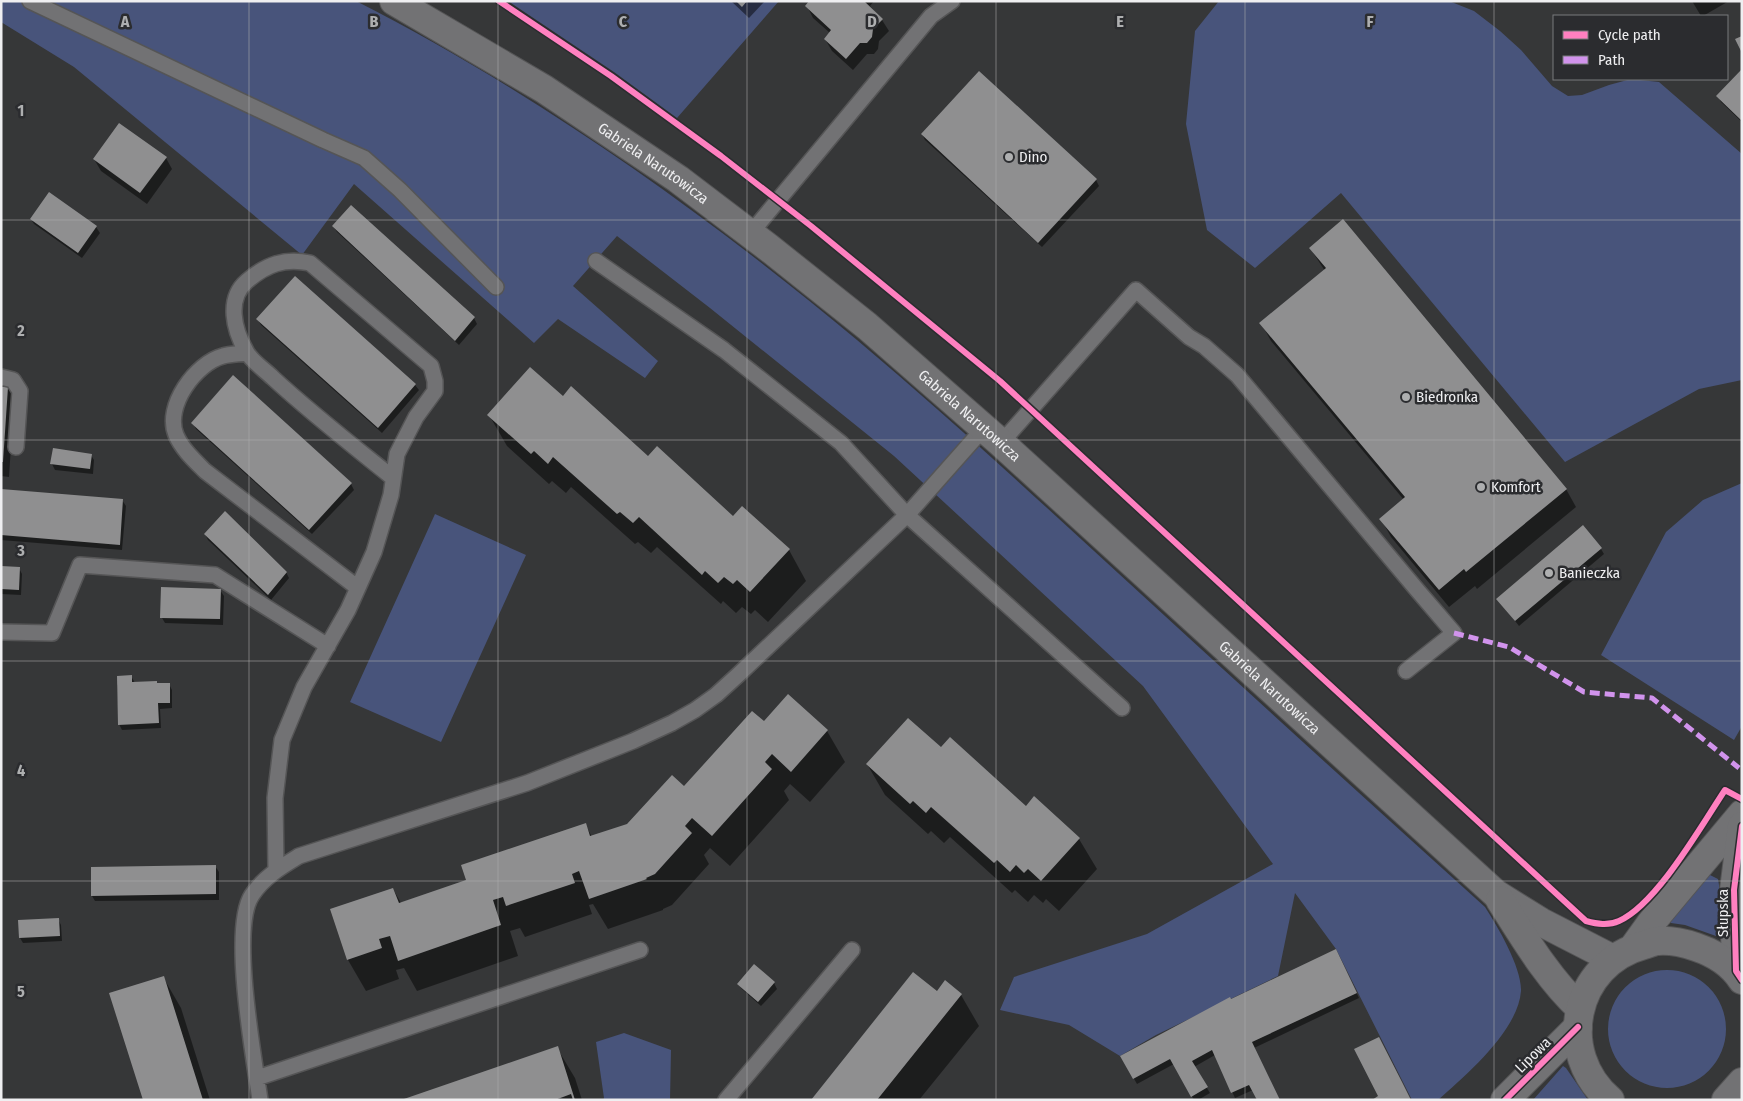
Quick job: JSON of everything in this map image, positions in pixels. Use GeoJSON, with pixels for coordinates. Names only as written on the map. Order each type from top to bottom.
{"type":"FeatureCollection","features":[{"type":"Feature","properties":{"kind":"main road","name":"Gabriela Narutowicza"},"geometry":{"type":"LineString","coordinates":[[394,1],[544,88],[678,180],[750,234],[867,326],[993,435],[1496,894],[1541,922],[1623,954]]}},
{"type":"Feature","properties":{"kind":"main road"},"geometry":{"type":"LineString","coordinates":[[1610,1100],[1600,1091],[1586,1070],[1580,1052],[1579,1018],[1585,994],[1601,969],[1623,954],[1742,814]]}},
{"type":"Feature","properties":{"kind":"main road","name":"Słupska"},"geometry":{"type":"LineString","coordinates":[[1739,975],[1734,890],[1742,826]]}},
{"type":"Feature","properties":{"kind":"main road","name":"Gabriela Narutowicza"},"geometry":{"type":"LineString","coordinates":[[1496,894],[1567,996],[1579,1018]]}},
{"type":"Feature","properties":{"kind":"main road"},"geometry":{"type":"LineString","coordinates":[[1623,954],[1658,941],[1682,942],[1708,951],[1739,975]]}},
{"type":"Feature","properties":{"kind":"main road","name":"Lipowa"},"geometry":{"type":"LineString","coordinates":[[1505,1100],[1579,1018]]}},
{"type":"Feature","properties":{"kind":"main road"},"geometry":{"type":"LineString","coordinates":[[1726,1100],[1742,1082]]}},
{"type":"Feature","properties":{"kind":"lane"},"geometry":{"type":"LineString","coordinates":[[30,1],[322,140],[364,158],[400,190],[496,287]]}},
{"type":"Feature","properties":{"kind":"lane"},"geometry":{"type":"LineString","coordinates":[[750,234],[931,16],[952,1]]}},
{"type":"Feature","properties":{"kind":"lane"},"geometry":{"type":"LineString","coordinates":[[276,870],[275,798],[282,740],[304,687],[348,610],[374,552],[391,495],[397,454],[416,417],[435,391],[435,381],[431,366],[310,263],[294,260],[278,263],[260,270],[244,284],[235,300],[236,330],[246,353],[308,411],[393,478]]}},
{"type":"Feature","properties":{"kind":"lane"},"geometry":{"type":"LineString","coordinates":[[596,261],[724,350],[841,443],[907,515],[1122,708]]}},
{"type":"Feature","properties":{"kind":"lane"},"geometry":{"type":"LineString","coordinates":[[260,1100],[243,952],[244,918],[251,896],[276,870],[299,856],[526,783],[633,741],[695,710],[716,695],[993,435],[1136,290],[1189,337],[1204,346],[1237,374],[1454,632],[1406,671]]}},
{"type":"Feature","properties":{"kind":"lane"},"geometry":{"type":"LineString","coordinates":[[246,353],[222,356],[198,370],[180,395],[172,417],[175,434],[187,453],[205,471],[358,588]]}},
{"type":"Feature","properties":{"kind":"lane"},"geometry":{"type":"LineString","coordinates":[[1,377],[13,380],[20,391],[16,447]]}},
{"type":"Feature","properties":{"kind":"lane"},"geometry":{"type":"LineString","coordinates":[[1,632],[52,634],[80,565],[215,575],[328,646]]}},
{"type":"Feature","properties":{"kind":"lane"},"geometry":{"type":"LineString","coordinates":[[256,1078],[640,950]]}},
{"type":"Feature","properties":{"kind":"lane"},"geometry":{"type":"LineString","coordinates":[[726,1100],[852,950]]}},
{"type":"Feature","properties":{"kind":"shaded area"},"geometry":{"type":"Polygon","coordinates":[[[1,1],[356,1],[488,74],[616,157],[739,246],[890,368],[1021,484],[1485,907],[1508,948],[1518,971],[1520,982],[1521,991],[1518,1006],[1501,1036],[1476,1065],[1438,1100],[1412,1100],[1336,949],[1295,893],[1278,976],[1156,1035],[1120,1056],[1069,1025],[1000,1010],[1014,977],[1147,934],[1273,864],[1143,686],[894,456],[617,236],[573,286],[658,361],[645,378],[558,319],[534,343],[354,184],[302,255],[74,67],[1,22],[1,1]]]}},
{"type":"Feature","properties":{"kind":"shaded area"},"geometry":{"type":"Polygon","coordinates":[[[508,1],[779,1],[677,118],[614,72],[508,1]]]}},
{"type":"Feature","properties":{"kind":"shaded area"},"geometry":{"type":"Polygon","coordinates":[[[1219,1],[1449,1],[1474,11],[1500,31],[1521,50],[1552,86],[1568,96],[1582,95],[1627,80],[1659,82],[1742,154],[1742,380],[1699,389],[1565,462],[1341,193],[1255,268],[1207,230],[1186,124],[1195,31],[1219,1]]]}},
{"type":"Feature","properties":{"kind":"shaded area"},"geometry":{"type":"Polygon","coordinates":[[[1742,483],[1742,726],[1734,740],[1601,655],[1666,532],[1703,500],[1742,483]]]}},
{"type":"Feature","properties":{"kind":"shaded area"},"geometry":{"type":"Polygon","coordinates":[[[435,514],[526,555],[441,742],[350,702],[435,514]]]}},
{"type":"Feature","properties":{"kind":"shaded area"},"geometry":{"type":"Polygon","coordinates":[[[1708,874],[1718,879],[1719,885],[1719,934],[1716,936],[1685,925],[1671,923],[1670,920],[1708,874]]]}},
{"type":"Feature","properties":{"kind":"shaded area"},"geometry":{"type":"Polygon","coordinates":[[[1667,970],[1689,975],[1709,987],[1721,1007],[1726,1029],[1721,1051],[1709,1071],[1689,1083],[1667,1088],[1645,1083],[1625,1071],[1613,1051],[1608,1029],[1613,1007],[1625,987],[1645,975],[1667,970]]]}},
{"type":"Feature","properties":{"kind":"shaded area"},"geometry":{"type":"Polygon","coordinates":[[[624,1033],[671,1050],[670,1100],[603,1100],[596,1042],[624,1033]]]}},
{"type":"Feature","properties":{"kind":"shaded area"},"geometry":{"type":"Polygon","coordinates":[[[1563,1066],[1588,1100],[1533,1100],[1563,1066]]]}},
{"type":"Feature","properties":{"kind":"building"},"geometry":{"type":"Polygon","coordinates":[[[736,1],[747,1],[742,7],[736,1]]]}},
{"type":"Feature","properties":{"kind":"building"},"geometry":{"type":"Polygon","coordinates":[[[809,1],[864,1],[883,19],[873,29],[872,37],[867,43],[860,43],[846,59],[824,39],[831,30],[805,6],[809,1]]]}},
{"type":"Feature","properties":{"kind":"building"},"geometry":{"type":"Polygon","coordinates":[[[1742,36],[1742,53],[1735,39],[1742,36]]]}},
{"type":"Feature","properties":{"kind":"building"},"geometry":{"type":"Polygon","coordinates":[[[1742,69],[1742,121],[1716,96],[1742,69]]]}},
{"type":"Feature","properties":{"kind":"building","name":"Dino"},"geometry":{"type":"Polygon","coordinates":[[[979,71],[1097,179],[1038,243],[921,134],[979,71]]]}},
{"type":"Feature","properties":{"kind":"building"},"geometry":{"type":"Polygon","coordinates":[[[119,123],[167,157],[140,193],[93,159],[119,123]]]}},
{"type":"Feature","properties":{"kind":"building"},"geometry":{"type":"Polygon","coordinates":[[[49,192],[97,226],[78,253],[30,219],[49,192]]]}},
{"type":"Feature","properties":{"kind":"building"},"geometry":{"type":"Polygon","coordinates":[[[351,205],[475,317],[455,341],[332,226],[351,205]]]}},
{"type":"Feature","properties":{"kind":"building","name":"Biedronka"},"geometry":{"type":"Polygon","coordinates":[[[1343,219],[1567,489],[1466,572],[1464,569],[1439,590],[1379,519],[1405,497],[1259,323],[1326,268],[1309,248],[1343,219]]]}},
{"type":"Feature","properties":{"kind":"building"},"geometry":{"type":"Polygon","coordinates":[[[295,276],[416,384],[378,428],[256,319],[295,276]]]}},
{"type":"Feature","properties":{"kind":"building"},"geometry":{"type":"Polygon","coordinates":[[[530,367],[563,396],[571,386],[648,456],[657,446],[733,516],[742,506],[790,549],[750,592],[737,580],[733,584],[724,577],[718,583],[705,571],[702,575],[639,517],[633,523],[620,512],[617,514],[553,457],[548,464],[534,451],[531,454],[487,415],[530,367]]]}},
{"type":"Feature","properties":{"kind":"building"},"geometry":{"type":"Polygon","coordinates":[[[233,375],[352,483],[309,530],[191,423],[233,375]]]}},
{"type":"Feature","properties":{"kind":"building"},"geometry":{"type":"Polygon","coordinates":[[[1,387],[8,387],[3,462],[1,462],[1,387]]]}},
{"type":"Feature","properties":{"kind":"building"},"geometry":{"type":"Polygon","coordinates":[[[53,448],[92,454],[90,469],[50,464],[53,448]]]}},
{"type":"Feature","properties":{"kind":"building"},"geometry":{"type":"Polygon","coordinates":[[[1,489],[123,499],[120,545],[1,535],[1,489]]]}},
{"type":"Feature","properties":{"kind":"building"},"geometry":{"type":"Polygon","coordinates":[[[225,511],[287,572],[268,595],[204,534],[225,511]]]}},
{"type":"Feature","properties":{"kind":"building","name":"Banieczka"},"geometry":{"type":"Polygon","coordinates":[[[1583,525],[1602,548],[1515,621],[1496,599],[1583,525]]]}},
{"type":"Feature","properties":{"kind":"building"},"geometry":{"type":"Polygon","coordinates":[[[1,566],[20,567],[19,590],[1,589],[1,566]]]}},
{"type":"Feature","properties":{"kind":"building"},"geometry":{"type":"Polygon","coordinates":[[[161,587],[221,589],[220,619],[160,618],[161,587]]]}},
{"type":"Feature","properties":{"kind":"building"},"geometry":{"type":"Polygon","coordinates":[[[132,675],[132,682],[157,681],[157,683],[170,683],[170,703],[158,703],[159,723],[118,725],[117,676],[132,675]]]}},
{"type":"Feature","properties":{"kind":"building"},"geometry":{"type":"Polygon","coordinates":[[[788,694],[828,730],[791,772],[772,754],[765,762],[772,769],[712,836],[692,818],[685,826],[692,833],[655,874],[647,879],[589,899],[579,871],[572,874],[575,883],[506,906],[503,897],[493,900],[501,925],[398,961],[390,936],[379,939],[382,948],[347,960],[330,909],[393,888],[399,903],[466,880],[461,865],[586,823],[590,836],[627,824],[672,775],[684,786],[752,711],[764,721],[788,694]]]}},
{"type":"Feature","properties":{"kind":"building"},"geometry":{"type":"Polygon","coordinates":[[[908,718],[941,747],[950,737],[1026,806],[1034,796],[1080,838],[1041,881],[1028,869],[1024,873],[1016,865],[1010,872],[997,860],[994,863],[931,807],[926,813],[913,801],[910,804],[866,764],[908,718]]]}},
{"type":"Feature","properties":{"kind":"building"},"geometry":{"type":"Polygon","coordinates":[[[216,865],[216,894],[91,896],[91,867],[216,865]]]}},
{"type":"Feature","properties":{"kind":"building"},"geometry":{"type":"Polygon","coordinates":[[[59,918],[60,936],[19,938],[18,920],[59,918]]]}},
{"type":"Feature","properties":{"kind":"building"},"geometry":{"type":"Polygon","coordinates":[[[1336,949],[1357,993],[1252,1042],[1280,1100],[1257,1100],[1249,1085],[1231,1093],[1212,1050],[1192,1061],[1208,1087],[1191,1097],[1170,1059],[1133,1079],[1120,1056],[1230,997],[1231,999],[1336,949]]]}},
{"type":"Feature","properties":{"kind":"building"},"geometry":{"type":"Polygon","coordinates":[[[754,964],[775,982],[758,1002],[737,984],[754,964]]]}},
{"type":"Feature","properties":{"kind":"building"},"geometry":{"type":"Polygon","coordinates":[[[913,972],[937,991],[945,980],[962,994],[877,1100],[811,1100],[913,972]]]}},
{"type":"Feature","properties":{"kind":"building"},"geometry":{"type":"Polygon","coordinates":[[[164,976],[203,1100],[143,1100],[109,993],[164,976]]]}},
{"type":"Feature","properties":{"kind":"building"},"geometry":{"type":"Polygon","coordinates":[[[1379,1037],[1411,1100],[1372,1100],[1378,1096],[1354,1049],[1379,1037]]]}},
{"type":"Feature","properties":{"kind":"building"},"geometry":{"type":"Polygon","coordinates":[[[558,1046],[575,1100],[573,1100],[571,1094],[555,1100],[401,1100],[558,1046]]]}},
{"type":"Feature","properties":{"kind":"marked path"},"geometry":{"type":"LineString","coordinates":[[1454,633],[1509,647],[1584,692],[1652,698],[1739,768]]}},
{"type":"Feature","properties":{"kind":"cycle path"},"geometry":{"type":"LineString","coordinates":[[499,1],[611,76],[721,156],[811,226],[1000,381],[1586,921],[1598,924],[1611,924],[1633,912],[1663,882],[1725,790],[1742,799]]}},
{"type":"Feature","properties":{"kind":"cycle path"},"geometry":{"type":"LineString","coordinates":[[1742,826],[1734,890],[1736,971],[1742,980]]}},
{"type":"Feature","properties":{"kind":"cycle path"},"geometry":{"type":"LineString","coordinates":[[1505,1100],[1578,1027]]}},
{"type":"Feature","properties":{"kind":"place","name":"Dino"},"geometry":{"type":"Point","coordinates":[1009,157]}},
{"type":"Feature","properties":{"kind":"place","name":"Biedronka"},"geometry":{"type":"Point","coordinates":[1406,397]}},
{"type":"Feature","properties":{"kind":"place","name":"Komfort"},"geometry":{"type":"Point","coordinates":[1481,487]}},
{"type":"Feature","properties":{"kind":"place","name":"Banieczka"},"geometry":{"type":"Point","coordinates":[1549,573]}}]}
